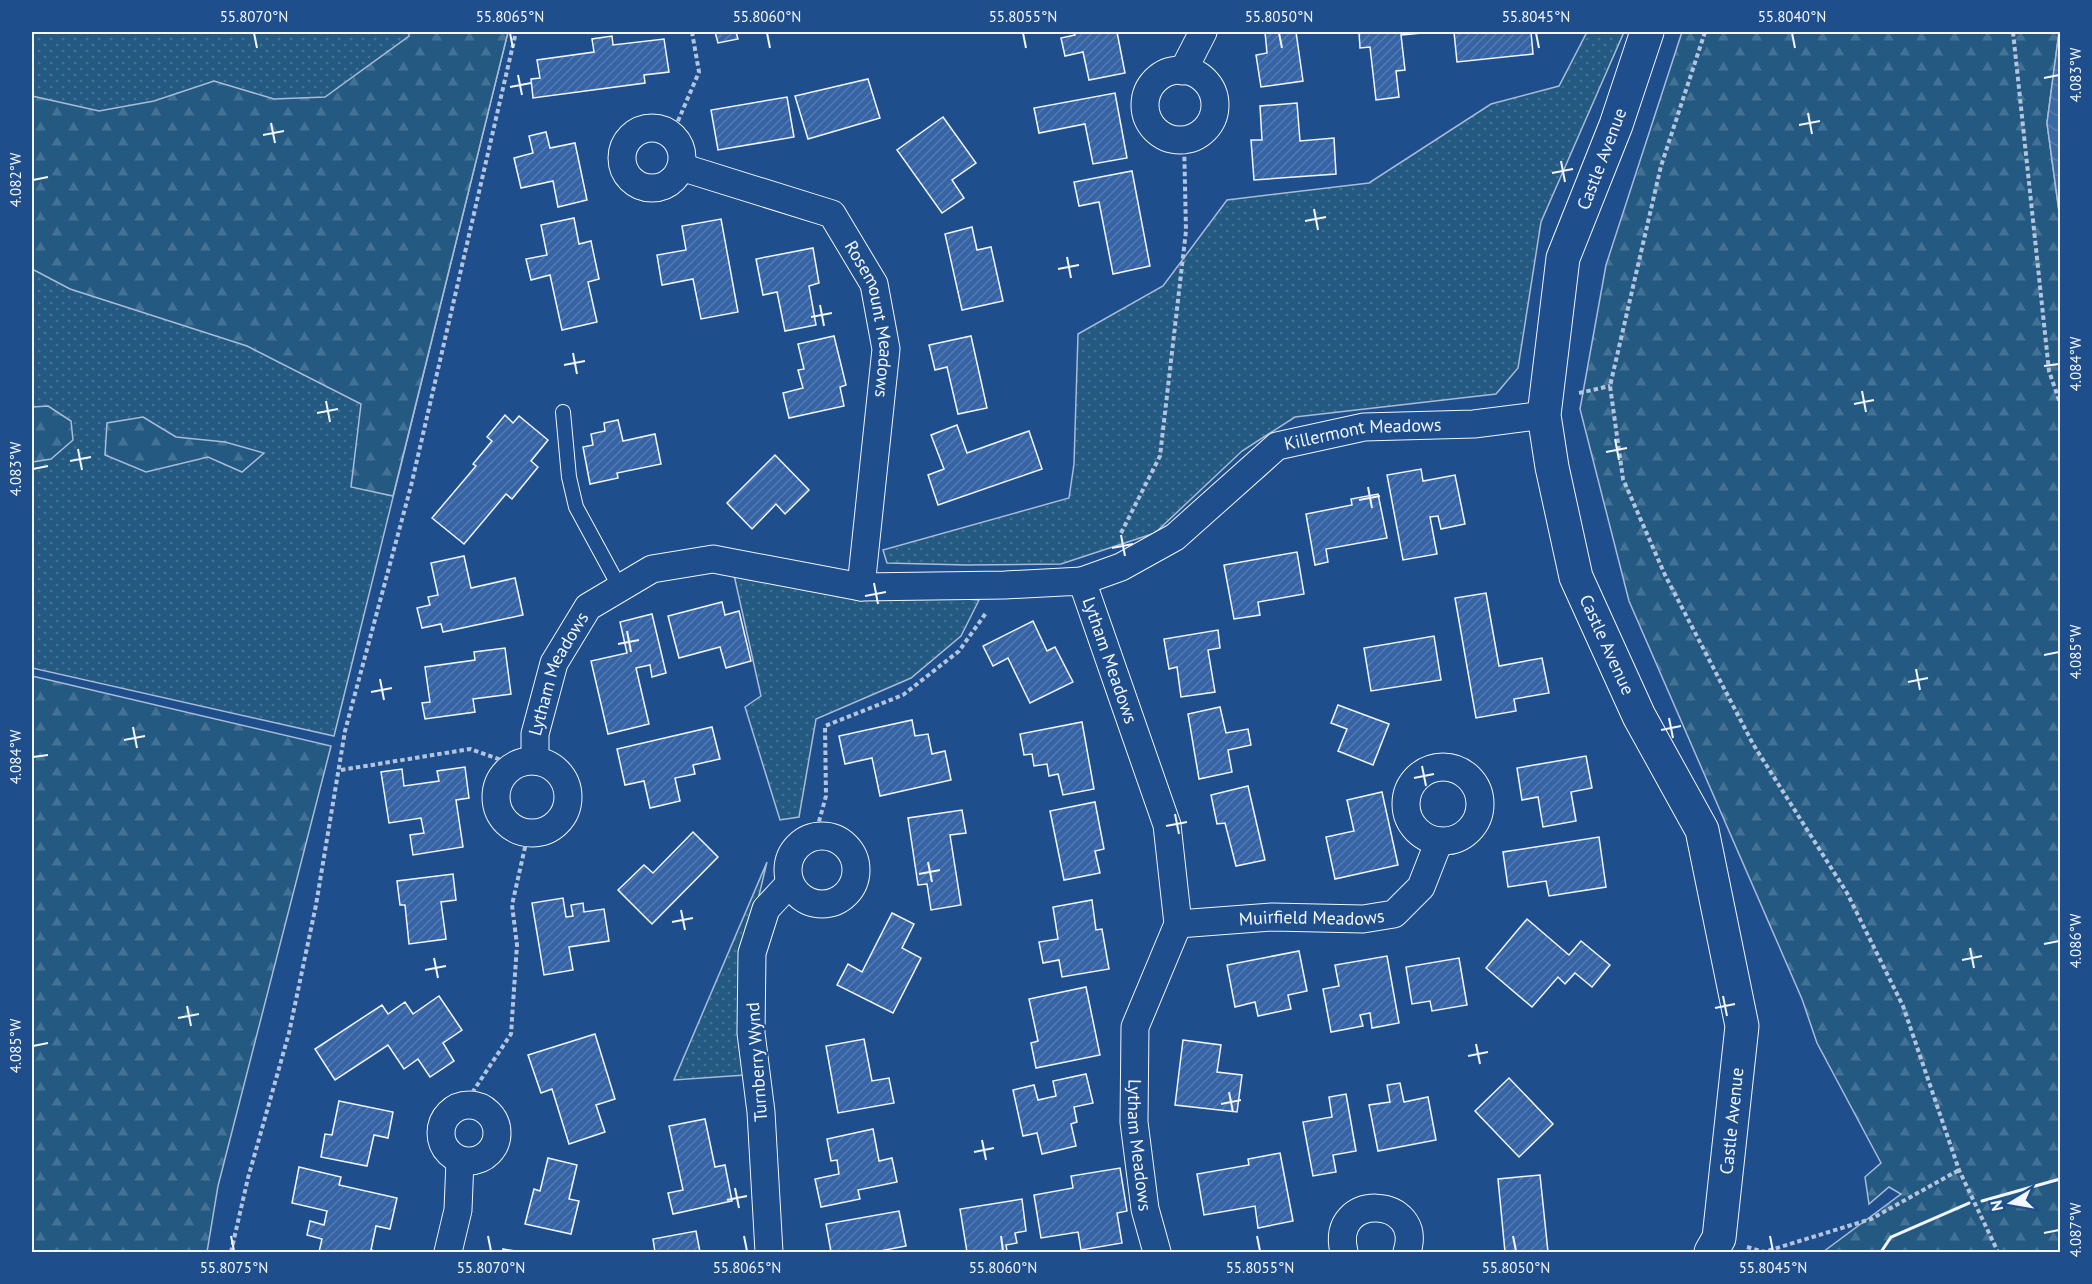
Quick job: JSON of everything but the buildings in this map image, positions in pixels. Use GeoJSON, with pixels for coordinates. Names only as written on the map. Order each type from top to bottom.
{"type":"FeatureCollection","features":[{"type":"Feature","properties":{"kind":"street"},"geometry":{"type":"LineString","coordinates":[[1183,71],[1203,32]]}},
{"type":"Feature","properties":{"kind":"street","name":"Castle Avenue"},"geometry":{"type":"LineString","coordinates":[[1647,32],[1616,125],[1563,258],[1544,415],[1552,467],[1576,577],[1639,716],[1701,830],[1742,1026],[1715,1245]]}},
{"type":"Feature","properties":{"kind":"street"},"geometry":{"type":"LineString","coordinates":[[1183,71],[1204,80],[1215,99],[1212,122],[1195,137],[1184,140],[1172,140],[1153,127],[1146,106],[1153,84],[1161,76],[1183,71]]}},
{"type":"Feature","properties":{"kind":"street"},"geometry":{"type":"LineString","coordinates":[[657,128],[672,135],[682,150],[681,167],[669,183],[648,188],[630,178],[624,167],[622,157],[625,144],[633,134],[643,129],[657,128]]}},
{"type":"Feature","properties":{"kind":"street","name":"Rosemount Meadows"},"geometry":{"type":"LineString","coordinates":[[681,167],[832,214],[874,284],[886,349],[861,586]]}},
{"type":"Feature","properties":{"kind":"street","name":"Killermont Meadows"},"geometry":{"type":"LineString","coordinates":[[1082,581],[1121,567],[1175,537],[1277,446],[1364,427],[1474,424],[1544,415]]}},
{"type":"Feature","properties":{"kind":"street","name":"Lytham Meadows"},"geometry":{"type":"LineString","coordinates":[[529,762],[554,663],[588,608],[652,569],[713,560],[861,586],[1005,585],[1082,581],[1167,825],[1178,924],[1135,1027],[1134,1122],[1146,1209],[1157,1252]]}},
{"type":"Feature","properties":{"kind":"street"},"geometry":{"type":"LineString","coordinates":[[529,762],[556,770],[567,790],[568,802],[565,813],[550,829],[528,834],[505,823],[498,812],[495,800],[496,788],[502,776],[511,767],[529,762]]}},
{"type":"Feature","properties":{"kind":"street"},"geometry":{"type":"LineString","coordinates":[[815,836],[837,838],[853,854],[857,875],[853,886],[837,902],[826,904],[804,900],[790,882],[788,871],[792,854],[804,841],[815,836]]}},
{"type":"Feature","properties":{"kind":"street","name":"Muirfield Meadows"},"geometry":{"type":"LineString","coordinates":[[1178,924],[1272,916],[1363,919],[1394,914],[1421,887],[1438,841]]}},
{"type":"Feature","properties":{"kind":"street","name":"Turnberry Wynd"},"geometry":{"type":"LineString","coordinates":[[769,1252],[761,1112],[752,1033],[752,953],[766,909],[790,882]]}},
{"type":"Feature","properties":{"kind":"street"},"geometry":{"type":"LineString","coordinates":[[464,1105],[482,1108],[489,1113],[497,1130],[493,1148],[478,1159],[460,1160],[446,1148],[441,1131],[448,1114],[464,1105]]}},
{"type":"Feature","properties":{"kind":"street"},"geometry":{"type":"LineString","coordinates":[[448,1252],[458,1210],[460,1160]]}},
{"type":"Feature","properties":{"kind":"street"},"geometry":{"type":"LineString","coordinates":[[1344,1252],[1342,1243],[1347,1223],[1354,1215],[1374,1207],[1394,1212],[1402,1220],[1409,1240],[1407,1252]]}},
{"type":"Feature","properties":{"kind":"lane"},"geometry":{"type":"LineString","coordinates":[[563,412],[569,477],[576,507],[620,588]]}},
{"type":"Feature","properties":{"kind":"path"},"geometry":{"type":"LineString","coordinates":[[231,1252],[248,1178],[289,1033],[341,770],[345,731],[411,486],[516,32]]}},
{"type":"Feature","properties":{"kind":"path"},"geometry":{"type":"LineString","coordinates":[[672,135],[699,72],[692,32]]}},
{"type":"Feature","properties":{"kind":"path"},"geometry":{"type":"LineString","coordinates":[[1706,32],[1661,166],[1610,386],[1623,479],[1665,575],[1753,744],[1847,893],[1903,1006],[1959,1170],[1998,1252]]}},
{"type":"Feature","properties":{"kind":"path"},"geometry":{"type":"LineString","coordinates":[[2013,32],[2049,371],[2061,403]]}},
{"type":"Feature","properties":{"kind":"path"},"geometry":{"type":"LineString","coordinates":[[1121,567],[1122,529],[1160,456],[1186,231],[1184,140]]}},
{"type":"Feature","properties":{"kind":"path"},"geometry":{"type":"LineString","coordinates":[[815,836],[826,796],[825,726],[903,695],[959,651],[1005,585]]}},
{"type":"Feature","properties":{"kind":"path"},"geometry":{"type":"LineString","coordinates":[[341,770],[470,749],[504,761],[529,762]]}},
{"type":"Feature","properties":{"kind":"path"},"geometry":{"type":"LineString","coordinates":[[464,1105],[510,1034],[517,945],[512,905],[528,834]]}},
{"type":"Feature","properties":{"kind":"path"},"geometry":{"type":"LineString","coordinates":[[1715,1245],[1764,1252],[1871,1219],[1959,1170]]}},
{"type":"Feature","properties":{"kind":"green space"},"geometry":{"type":"Polygon","coordinates":[[[32,32],[508,32],[334,736],[32,668],[32,32]]]}},
{"type":"Feature","properties":{"kind":"green space"},"geometry":{"type":"Polygon","coordinates":[[[409,32],[508,32],[393,496],[351,487],[361,404],[247,346],[70,289],[32,269],[32,96],[99,111],[154,101],[214,81],[274,99],[325,97],[409,36],[409,32]]]}},
{"type":"Feature","properties":{"kind":"green space"},"geometry":{"type":"Polygon","coordinates":[[[1587,32],[1624,32],[1541,222],[1518,368],[1496,394],[1295,417],[1242,451],[1155,533],[1061,564],[887,563],[883,550],[1069,498],[1074,464],[1078,334],[1163,286],[1227,200],[1369,183],[1491,104],[1559,86],[1587,32]]]}},
{"type":"Feature","properties":{"kind":"green space"},"geometry":{"type":"Polygon","coordinates":[[[1682,32],[2059,32],[2047,123],[2060,219],[2060,1252],[1823,1252],[1901,1194],[1889,1187],[1869,1204],[1865,1177],[1881,1163],[1817,1043],[1802,999],[1629,601],[1580,409],[1606,265],[1682,32]]]}},
{"type":"Feature","properties":{"kind":"green space"},"geometry":{"type":"Polygon","coordinates":[[[48,406],[71,421],[73,440],[51,459],[32,462],[32,407],[48,406]]]}},
{"type":"Feature","properties":{"kind":"green space"},"geometry":{"type":"Polygon","coordinates":[[[143,417],[176,437],[225,442],[264,453],[242,472],[208,457],[146,472],[105,455],[107,423],[143,417]]]}},
{"type":"Feature","properties":{"kind":"green space"},"geometry":{"type":"Polygon","coordinates":[[[734,575],[875,592],[979,600],[961,636],[911,678],[816,719],[799,817],[780,820],[745,707],[761,696],[734,575]]]}},
{"type":"Feature","properties":{"kind":"green space"},"geometry":{"type":"Polygon","coordinates":[[[32,676],[331,746],[218,1186],[207,1252],[32,1252],[32,676]]]}},
{"type":"Feature","properties":{"kind":"green space"},"geometry":{"type":"Polygon","coordinates":[[[767,862],[743,962],[745,1075],[674,1080],[767,862]]]}},
{"type":"Feature","properties":{"kind":"water"},"geometry":{"type":"Polygon","coordinates":[[[2060,32],[2060,219],[2047,123],[2060,32]]]}},
{"type":"Feature","properties":{"kind":"wall"},"geometry":{"type":"LineString","coordinates":[[1982,1201],[2060,1179]]}},
{"type":"Feature","properties":{"kind":"wall"},"geometry":{"type":"LineString","coordinates":[[1881,1252],[1891,1237],[1969,1203]]}}]}
